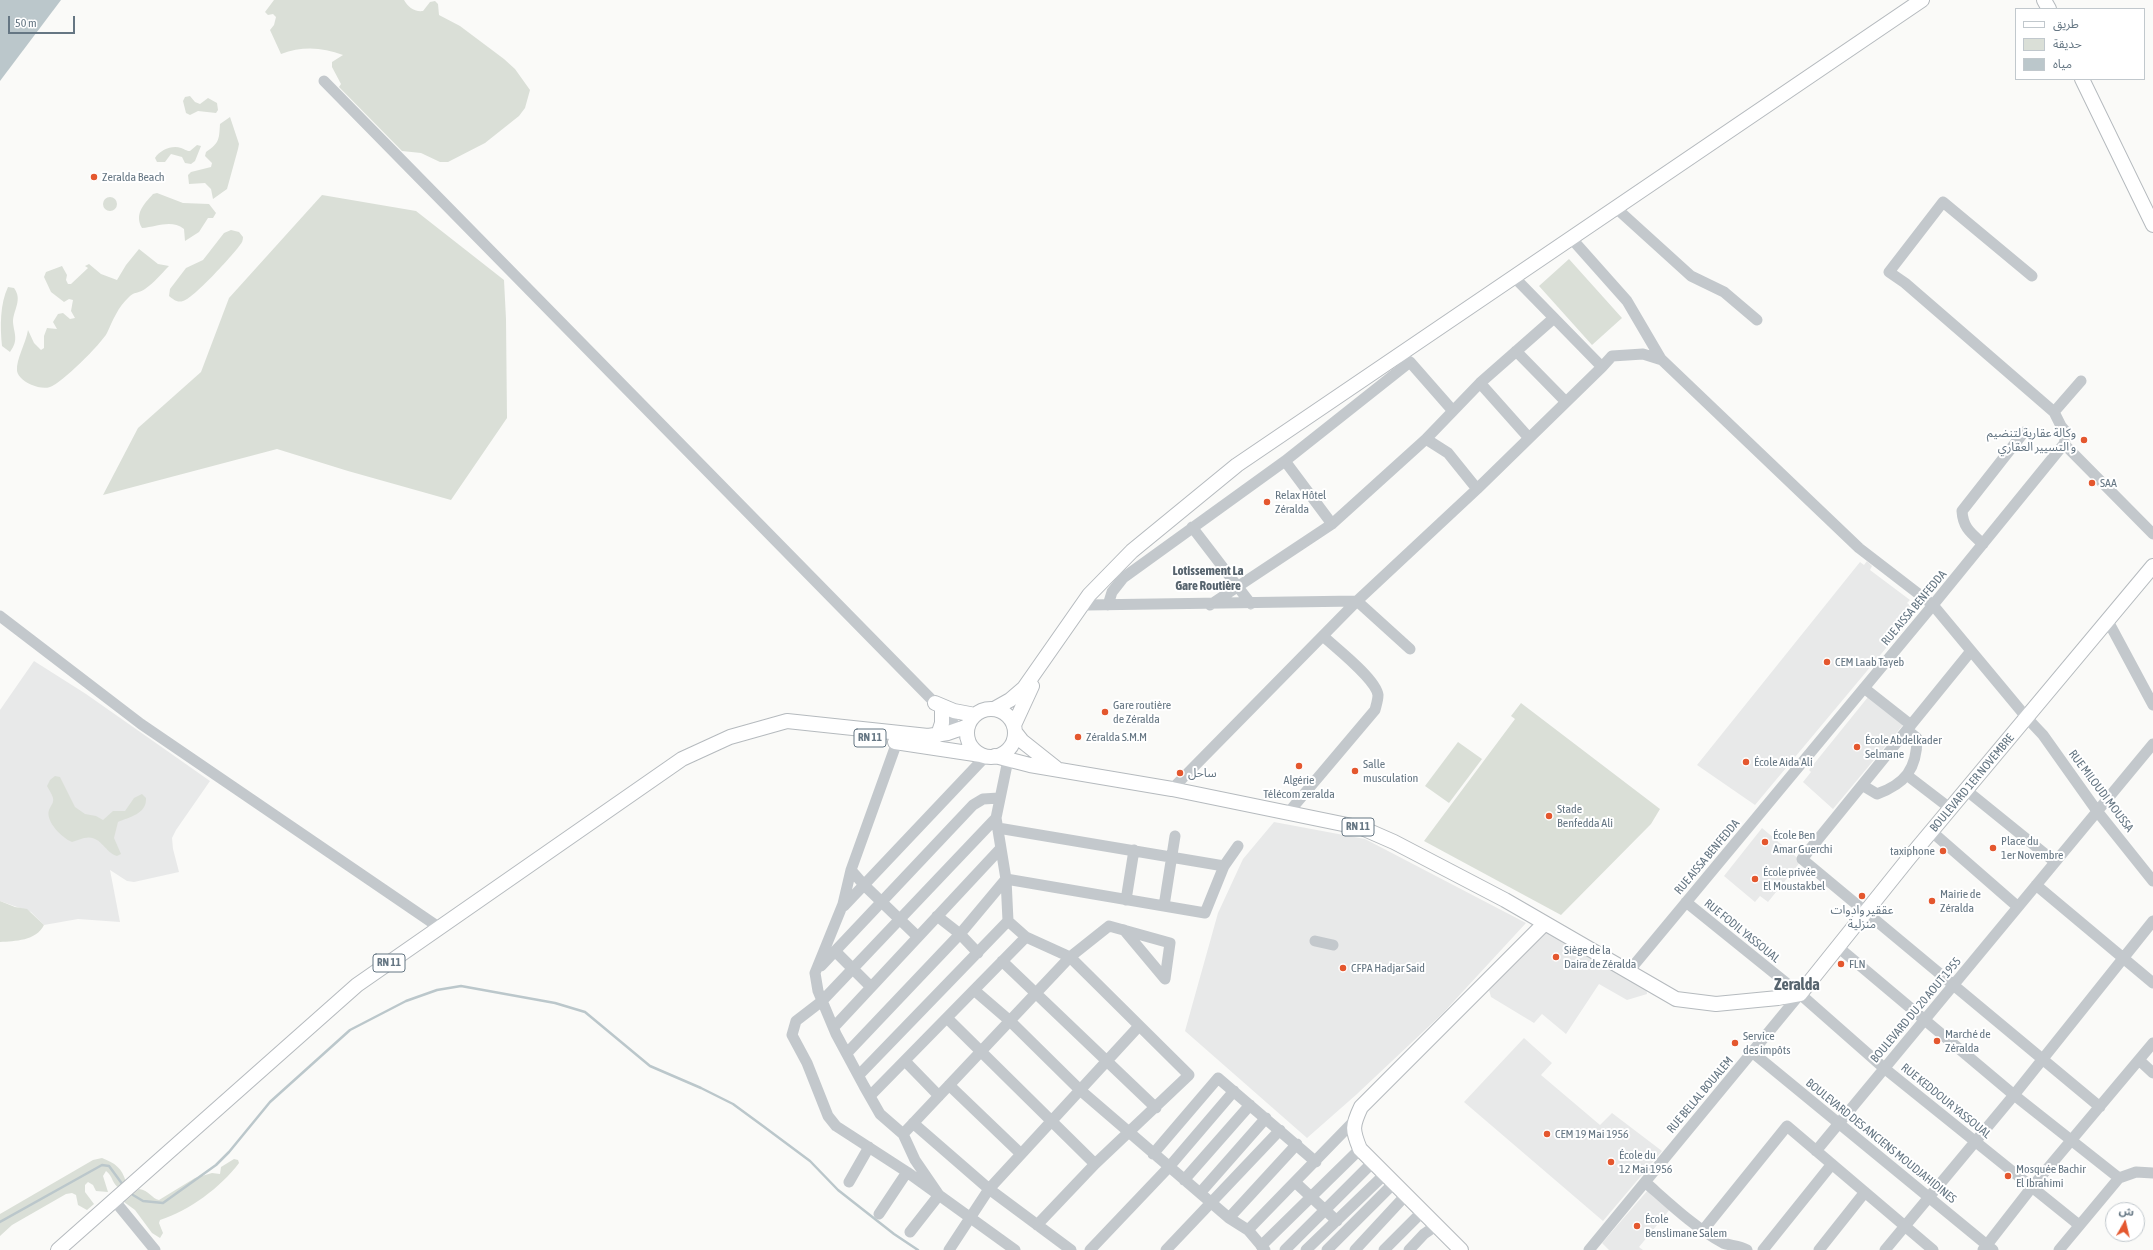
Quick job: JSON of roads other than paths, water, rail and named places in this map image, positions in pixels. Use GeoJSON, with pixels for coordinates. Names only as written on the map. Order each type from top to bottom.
{"type":"FeatureCollection","features":[{"type":"Feature","properties":{"kind":"main road"},"geometry":{"type":"LineString","coordinates":[[758,729],[777,723],[797,721],[910,735],[938,735],[967,728],[980,711],[994,709],[1016,695],[1028,684],[1079,608],[1132,551],[1237,465],[1405,358],[1514,277],[1922,0]]}},
{"type":"Feature","properties":{"kind":"main road"},"geometry":{"type":"LineString","coordinates":[[2082,80],[2153,225]]}},
{"type":"Feature","properties":{"kind":"main road","name":"BOULEVARD 1ER NOVEMBRE"},"geometry":{"type":"LineString","coordinates":[[1800,994],[1931,831],[2153,566]]}},
{"type":"Feature","properties":{"kind":"main road"},"geometry":{"type":"LineString","coordinates":[[938,735],[942,723],[938,707],[954,711],[967,728],[971,746],[993,757],[1001,754],[1011,745],[1014,729],[1032,686],[1099,586]]}},
{"type":"Feature","properties":{"kind":"main road"},"geometry":{"type":"LineString","coordinates":[[994,709],[1006,714],[1014,729],[1026,745],[1056,768]]}},
{"type":"Feature","properties":{"kind":"main road","name":"RN 11"},"geometry":{"type":"LineString","coordinates":[[58,1250],[340,1000],[368,977],[682,759],[730,737],[758,729],[784,727],[811,728],[993,757],[1172,789],[1362,828],[1394,842],[1505,900],[1544,924],[1676,999],[1716,1004],[1759,1001],[1800,994]]}},
{"type":"Feature","properties":{"kind":"main road"},"geometry":{"type":"LineString","coordinates":[[1461,1250],[1360,1149],[1353,1132],[1354,1121],[1360,1108],[1544,924]]}},
{"type":"Feature","properties":{"kind":"main road"},"geometry":{"type":"LineString","coordinates":[[1448,1236],[1454,1250]]}},
{"type":"Feature","properties":{"kind":"street"},"geometry":{"type":"LineString","coordinates":[[324,81],[938,707],[967,728]]}},
{"type":"Feature","properties":{"kind":"street"},"geometry":{"type":"LineString","coordinates":[[2032,276],[1943,202],[1889,272],[1905,282],[2054,412],[2061,426],[2067,433],[2064,444],[2153,534]]}},
{"type":"Feature","properties":{"kind":"street"},"geometry":{"type":"LineString","coordinates":[[1616,208],[1691,276],[1724,292],[1757,320]]}},
{"type":"Feature","properties":{"kind":"street"},"geometry":{"type":"LineString","coordinates":[[1571,238],[1627,301],[1662,360]]}},
{"type":"Feature","properties":{"kind":"street"},"geometry":{"type":"LineString","coordinates":[[1514,277],[1602,367]]}},
{"type":"Feature","properties":{"kind":"street"},"geometry":{"type":"LineString","coordinates":[[1210,605],[1332,524],[1426,439],[1480,383],[1554,318]]}},
{"type":"Feature","properties":{"kind":"street"},"geometry":{"type":"LineString","coordinates":[[1516,351],[1566,402]]}},
{"type":"Feature","properties":{"kind":"street"},"geometry":{"type":"LineString","coordinates":[[1172,789],[1357,601],[1477,489],[1612,356],[1643,354],[1662,360]]}},
{"type":"Feature","properties":{"kind":"street"},"geometry":{"type":"LineString","coordinates":[[1108,605],[1115,587],[1123,578],[1285,461],[1405,358],[1453,411]]}},
{"type":"Feature","properties":{"kind":"street","name":"RUE MILOUDI MOUSSA"},"geometry":{"type":"LineString","coordinates":[[1662,360],[1859,548],[1933,605],[2026,718],[2043,735],[2098,811],[2153,881]]}},
{"type":"Feature","properties":{"kind":"street"},"geometry":{"type":"LineString","coordinates":[[2054,412],[2081,381]]}},
{"type":"Feature","properties":{"kind":"street"},"geometry":{"type":"LineString","coordinates":[[1480,383],[1529,438]]}},
{"type":"Feature","properties":{"kind":"street"},"geometry":{"type":"LineString","coordinates":[[1983,544],[1967,530],[1963,521],[1962,511],[2024,432]]}},
{"type":"Feature","properties":{"kind":"street"},"geometry":{"type":"LineString","coordinates":[[1426,439],[1448,453],[1477,489]]}},
{"type":"Feature","properties":{"kind":"street","name":"RUE AISSA BENFEDDA"},"geometry":{"type":"LineString","coordinates":[[1629,971],[1933,605],[2064,444]]}},
{"type":"Feature","properties":{"kind":"street"},"geometry":{"type":"LineString","coordinates":[[1285,461],[1332,524]]}},
{"type":"Feature","properties":{"kind":"street"},"geometry":{"type":"LineString","coordinates":[[1192,527],[1251,604]]}},
{"type":"Feature","properties":{"kind":"street"},"geometry":{"type":"LineString","coordinates":[[1087,605],[1210,605],[1357,601],[1410,650]]}},
{"type":"Feature","properties":{"kind":"street"},"geometry":{"type":"LineString","coordinates":[[0,616],[141,724],[440,928]]}},
{"type":"Feature","properties":{"kind":"street"},"geometry":{"type":"LineString","coordinates":[[2108,621],[2153,705]]}},
{"type":"Feature","properties":{"kind":"street"},"geometry":{"type":"LineString","coordinates":[[1288,813],[1375,710],[1377,701],[1378,695],[1372,683],[1323,636]]}},
{"type":"Feature","properties":{"kind":"street"},"geometry":{"type":"LineString","coordinates":[[1971,651],[1802,859],[2100,1107]]}},
{"type":"Feature","properties":{"kind":"street"},"geometry":{"type":"LineString","coordinates":[[1862,785],[1877,794],[1908,776],[1912,767],[1917,738],[1909,727],[1864,688]]}},
{"type":"Feature","properties":{"kind":"street"},"geometry":{"type":"LineString","coordinates":[[897,742],[851,870],[841,909],[815,973],[818,991],[822,1001],[847,1053],[880,1114],[903,1134],[915,1160],[939,1195]]}},
{"type":"Feature","properties":{"kind":"street","name":"BOULEVARD DU 20 AOUT 1955"},"geometry":{"type":"LineString","coordinates":[[1816,1151],[2153,744]]}},
{"type":"Feature","properties":{"kind":"street"},"geometry":{"type":"LineString","coordinates":[[993,757],[999,798],[997,823],[1006,879],[1008,921],[1026,937],[1070,957],[1189,1075],[1156,1108],[1128,1132],[1095,1164],[1037,1225]]}},
{"type":"Feature","properties":{"kind":"street"},"geometry":{"type":"LineString","coordinates":[[841,909],[993,757]]}},
{"type":"Feature","properties":{"kind":"street"},"geometry":{"type":"LineString","coordinates":[[1908,776],[1950,809]]}},
{"type":"Feature","properties":{"kind":"street"},"geometry":{"type":"LineString","coordinates":[[1966,790],[2055,862]]}},
{"type":"Feature","properties":{"kind":"street"},"geometry":{"type":"LineString","coordinates":[[815,973],[973,805],[983,799],[999,798]]}},
{"type":"Feature","properties":{"kind":"street"},"geometry":{"type":"LineString","coordinates":[[997,823],[1224,866]]}},
{"type":"Feature","properties":{"kind":"street"},"geometry":{"type":"LineString","coordinates":[[997,823],[822,1001],[796,1021],[792,1035],[807,1063],[828,1116],[836,1126],[907,1172],[971,1218],[1001,1246],[1015,1250]]}},
{"type":"Feature","properties":{"kind":"street"},"geometry":{"type":"LineString","coordinates":[[1931,831],[2018,907]]}},
{"type":"Feature","properties":{"kind":"street"},"geometry":{"type":"LineString","coordinates":[[1164,906],[1175,836]]}},
{"type":"Feature","properties":{"kind":"street"},"geometry":{"type":"LineString","coordinates":[[1006,879],[1205,913],[1224,866],[1238,846]]}},
{"type":"Feature","properties":{"kind":"street"},"geometry":{"type":"LineString","coordinates":[[834,1027],[1001,848]]}},
{"type":"Feature","properties":{"kind":"street"},"geometry":{"type":"LineString","coordinates":[[1126,900],[1134,850]]}},
{"type":"Feature","properties":{"kind":"street"},"geometry":{"type":"LineString","coordinates":[[851,870],[864,885],[918,937]]}},
{"type":"Feature","properties":{"kind":"street"},"geometry":{"type":"LineString","coordinates":[[847,1053],[960,934],[1006,879]]}},
{"type":"Feature","properties":{"kind":"street"},"geometry":{"type":"LineString","coordinates":[[2036,885],[2153,983]]}},
{"type":"Feature","properties":{"kind":"street","name":"RUE FODIL YASSOUAL"},"geometry":{"type":"LineString","coordinates":[[1686,902],[1800,994]]}},
{"type":"Feature","properties":{"kind":"street"},"geometry":{"type":"LineString","coordinates":[[937,916],[960,934],[978,953]]}},
{"type":"Feature","properties":{"kind":"street"},"geometry":{"type":"LineString","coordinates":[[859,1075],[1008,921]]}},
{"type":"Feature","properties":{"kind":"street"},"geometry":{"type":"LineString","coordinates":[[1885,1250],[1974,1141],[2014,1095],[2153,921]]}},
{"type":"Feature","properties":{"kind":"street"},"geometry":{"type":"LineString","coordinates":[[903,1134],[1037,994],[1070,957],[1109,926],[1124,930],[1170,943],[1165,979],[1124,930]]}},
{"type":"Feature","properties":{"kind":"street"},"geometry":{"type":"LineString","coordinates":[[870,1096],[1026,937]]}},
{"type":"Feature","properties":{"kind":"street"},"geometry":{"type":"LineString","coordinates":[[1315,941],[1333,945]]}},
{"type":"Feature","properties":{"kind":"street"},"geometry":{"type":"LineString","coordinates":[[1838,947],[2014,1095],[2119,1178]]}},
{"type":"Feature","properties":{"kind":"street"},"geometry":{"type":"LineString","coordinates":[[835,951],[871,987]]}},
{"type":"Feature","properties":{"kind":"street"},"geometry":{"type":"LineString","coordinates":[[1002,961],[1156,1108]]}},
{"type":"Feature","properties":{"kind":"street"},"geometry":{"type":"LineString","coordinates":[[974,990],[1010,1021],[1080,1090],[1212,1204],[1229,1218],[1248,1230],[1263,1248],[1311,1197],[1360,1149]]}},
{"type":"Feature","properties":{"kind":"street","name":"RUE BELLAL BOUALEM"},"geometry":{"type":"LineString","coordinates":[[1589,1250],[1800,994]]}},
{"type":"Feature","properties":{"kind":"street","name":"RUE KEDDOUR YASSOUAL"},"geometry":{"type":"LineString","coordinates":[[1800,994],[1884,1068],[2079,1225]]}},
{"type":"Feature","properties":{"kind":"street"},"geometry":{"type":"LineString","coordinates":[[947,1018],[1095,1164]]}},
{"type":"Feature","properties":{"kind":"street"},"geometry":{"type":"LineString","coordinates":[[949,1250],[989,1189],[1139,1026]]}},
{"type":"Feature","properties":{"kind":"street"},"geometry":{"type":"LineString","coordinates":[[1987,1248],[2032,1187],[2153,1043]]}},
{"type":"Feature","properties":{"kind":"street","name":"BOULEVARD DES ANCIENS MOUDJAHIDINES"},"geometry":{"type":"LineString","coordinates":[[1752,1052],[1928,1197],[1987,1248]]}},
{"type":"Feature","properties":{"kind":"street"},"geometry":{"type":"LineString","coordinates":[[2139,1060],[2153,1073]]}},
{"type":"Feature","properties":{"kind":"street"},"geometry":{"type":"LineString","coordinates":[[905,1061],[939,1096]]}},
{"type":"Feature","properties":{"kind":"street"},"geometry":{"type":"LineString","coordinates":[[1153,1154],[1218,1078],[1297,1144],[1316,1162]]}},
{"type":"Feature","properties":{"kind":"street"},"geometry":{"type":"LineString","coordinates":[[949,1085],[1021,1154]]}},
{"type":"Feature","properties":{"kind":"street"},"geometry":{"type":"LineString","coordinates":[[1090,1250],[1169,1167],[1234,1091]]}},
{"type":"Feature","properties":{"kind":"street"},"geometry":{"type":"LineString","coordinates":[[1184,1180],[1250,1105]]}},
{"type":"Feature","properties":{"kind":"street"},"geometry":{"type":"LineString","coordinates":[[1200,1193],[1266,1118]]}},
{"type":"Feature","properties":{"kind":"street"},"geometry":{"type":"LineString","coordinates":[[1248,1230],[1296,1183],[1354,1121]]}},
{"type":"Feature","properties":{"kind":"street"},"geometry":{"type":"LineString","coordinates":[[913,1123],[989,1189],[1071,1250]]}},
{"type":"Feature","properties":{"kind":"street"},"geometry":{"type":"LineString","coordinates":[[1704,1229],[1786,1126],[1905,1225],[1929,1249]]}},
{"type":"Feature","properties":{"kind":"street"},"geometry":{"type":"LineString","coordinates":[[1166,1250],[1212,1204],[1280,1130]]}},
{"type":"Feature","properties":{"kind":"street"},"geometry":{"type":"LineString","coordinates":[[1229,1218],[1297,1144]]}},
{"type":"Feature","properties":{"kind":"street"},"geometry":{"type":"LineString","coordinates":[[849,1182],[869,1147]]}},
{"type":"Feature","properties":{"kind":"street"},"geometry":{"type":"LineString","coordinates":[[1285,1250],[1373,1162]]}},
{"type":"Feature","properties":{"kind":"street"},"geometry":{"type":"LineString","coordinates":[[1763,1250],[1832,1164]]}},
{"type":"Feature","properties":{"kind":"street"},"geometry":{"type":"LineString","coordinates":[[879,1214],[907,1172]]}},
{"type":"Feature","properties":{"kind":"street"},"geometry":{"type":"LineString","coordinates":[[2059,1250],[2119,1178],[2136,1172],[2153,1173]]}},
{"type":"Feature","properties":{"kind":"street"},"geometry":{"type":"LineString","coordinates":[[1306,1250],[1337,1221],[1390,1178]]}},
{"type":"Feature","properties":{"kind":"street"},"geometry":{"type":"LineString","coordinates":[[1326,1250],[1390,1178]]}},
{"type":"Feature","properties":{"kind":"street"},"geometry":{"type":"LineString","coordinates":[[1645,1182],[1724,1243],[1743,1249]]}},
{"type":"Feature","properties":{"kind":"street"},"geometry":{"type":"LineString","coordinates":[[1296,1183],[1337,1221]]}},
{"type":"Feature","properties":{"kind":"street"},"geometry":{"type":"LineString","coordinates":[[1819,1250],[1865,1192]]}},
{"type":"Feature","properties":{"kind":"street"},"geometry":{"type":"LineString","coordinates":[[910,1232],[939,1195]]}},
{"type":"Feature","properties":{"kind":"street"},"geometry":{"type":"LineString","coordinates":[[1355,1250],[1406,1195]]}},
{"type":"Feature","properties":{"kind":"street"},"geometry":{"type":"LineString","coordinates":[[114,1200],[155,1250]]}},
{"type":"Feature","properties":{"kind":"street"},"geometry":{"type":"LineString","coordinates":[[1384,1250],[1423,1211]]}},
{"type":"Feature","properties":{"kind":"street"},"geometry":{"type":"LineString","coordinates":[[1409,1250],[1424,1234],[1437,1226]]}},
{"type":"Feature","properties":{"kind":"water"},"geometry":{"type":"Polygon","coordinates":[[[0,0],[61,0],[0,81],[0,0]]]}},
{"type":"Feature","properties":{"kind":"waterway"},"geometry":{"type":"LineString","coordinates":[[133,1195],[143,1201],[163,1203],[216,1165],[229,1152],[270,1102],[350,1030],[406,1001],[437,990],[461,986],[555,1003],[585,1012],[650,1066],[701,1088],[733,1104],[810,1161],[838,1190],[894,1234],[918,1250]]}},
{"type":"Feature","properties":{"kind":"waterway"},"geometry":{"type":"LineString","coordinates":[[0,1222],[102,1165],[109,1166],[123,1185]]}},
{"type":"Feature","properties":{"kind":"place","name":"Zeralda Beach"},"geometry":{"type":"Point","coordinates":[94,177]}},
{"type":"Feature","properties":{"kind":"place","name":"وكالة عقارية لتنضيم و التسيير العقاري"},"geometry":{"type":"Point","coordinates":[2084,440]}},
{"type":"Feature","properties":{"kind":"place","name":"SAA"},"geometry":{"type":"Point","coordinates":[2092,483]}},
{"type":"Feature","properties":{"kind":"place","name":"Relax Hôtel Zéralda"},"geometry":{"type":"Point","coordinates":[1267,502]}},
{"type":"Feature","properties":{"kind":"place","name":"CEM Laab Tayeb"},"geometry":{"type":"Point","coordinates":[1827,662]}},
{"type":"Feature","properties":{"kind":"place","name":"Gare routière de Zéralda"},"geometry":{"type":"Point","coordinates":[1105,712]}},
{"type":"Feature","properties":{"kind":"place","name":"Zéralda S.M.M"},"geometry":{"type":"Point","coordinates":[1078,737]}},
{"type":"Feature","properties":{"kind":"place","name":"École Abdelkader Selmane"},"geometry":{"type":"Point","coordinates":[1857,747]}},
{"type":"Feature","properties":{"kind":"place","name":"École Aida Ali"},"geometry":{"type":"Point","coordinates":[1746,762]}},
{"type":"Feature","properties":{"kind":"place","name":"Algérie Télécom zeralda"},"geometry":{"type":"Point","coordinates":[1299,766]}},
{"type":"Feature","properties":{"kind":"place","name":"Salle musculation"},"geometry":{"type":"Point","coordinates":[1355,771]}},
{"type":"Feature","properties":{"kind":"place","name":"ساحل"},"geometry":{"type":"Point","coordinates":[1180,773]}},
{"type":"Feature","properties":{"kind":"place","name":"Stade Benfedda Ali"},"geometry":{"type":"Point","coordinates":[1549,816]}},
{"type":"Feature","properties":{"kind":"place","name":"École Ben Amar Guerchi"},"geometry":{"type":"Point","coordinates":[1765,842]}},
{"type":"Feature","properties":{"kind":"place","name":"Place du 1er Novembre"},"geometry":{"type":"Point","coordinates":[1993,848]}},
{"type":"Feature","properties":{"kind":"place","name":"taxiphone"},"geometry":{"type":"Point","coordinates":[1943,851]}},
{"type":"Feature","properties":{"kind":"place","name":"École privée El Moustakbel"},"geometry":{"type":"Point","coordinates":[1755,879]}},
{"type":"Feature","properties":{"kind":"place","name":"عققير وادوات منزلية"},"geometry":{"type":"Point","coordinates":[1862,896]}},
{"type":"Feature","properties":{"kind":"place","name":"Mairie de Zéralda"},"geometry":{"type":"Point","coordinates":[1932,901]}},
{"type":"Feature","properties":{"kind":"place","name":"Siège de la Daira de Zéralda"},"geometry":{"type":"Point","coordinates":[1556,957]}},
{"type":"Feature","properties":{"kind":"place","name":"FLN"},"geometry":{"type":"Point","coordinates":[1841,964]}},
{"type":"Feature","properties":{"kind":"place","name":"CFPA Hadjar Said"},"geometry":{"type":"Point","coordinates":[1343,968]}},
{"type":"Feature","properties":{"kind":"place","name":"Marché de Zéralda"},"geometry":{"type":"Point","coordinates":[1937,1041]}},
{"type":"Feature","properties":{"kind":"place","name":"Service des impôts"},"geometry":{"type":"Point","coordinates":[1735,1043]}},
{"type":"Feature","properties":{"kind":"place","name":"CEM 19 Mai 1956"},"geometry":{"type":"Point","coordinates":[1547,1134]}},
{"type":"Feature","properties":{"kind":"place","name":"École du 12 Mai 1956"},"geometry":{"type":"Point","coordinates":[1611,1162]}},
{"type":"Feature","properties":{"kind":"place","name":"Mosquée Bachir El Ibrahimi"},"geometry":{"type":"Point","coordinates":[2008,1176]}},
{"type":"Feature","properties":{"kind":"place","name":"École Benslimane Salem"},"geometry":{"type":"Point","coordinates":[1637,1226]}},
{"type":"Feature","properties":{"kind":"district","name":"Lotissement La Gare Routière"},"geometry":{"type":"Point","coordinates":[1208,578]}},
{"type":"Feature","properties":{"kind":"district","name":"Zeralda"},"geometry":{"type":"Point","coordinates":[1797,985]}}]}
